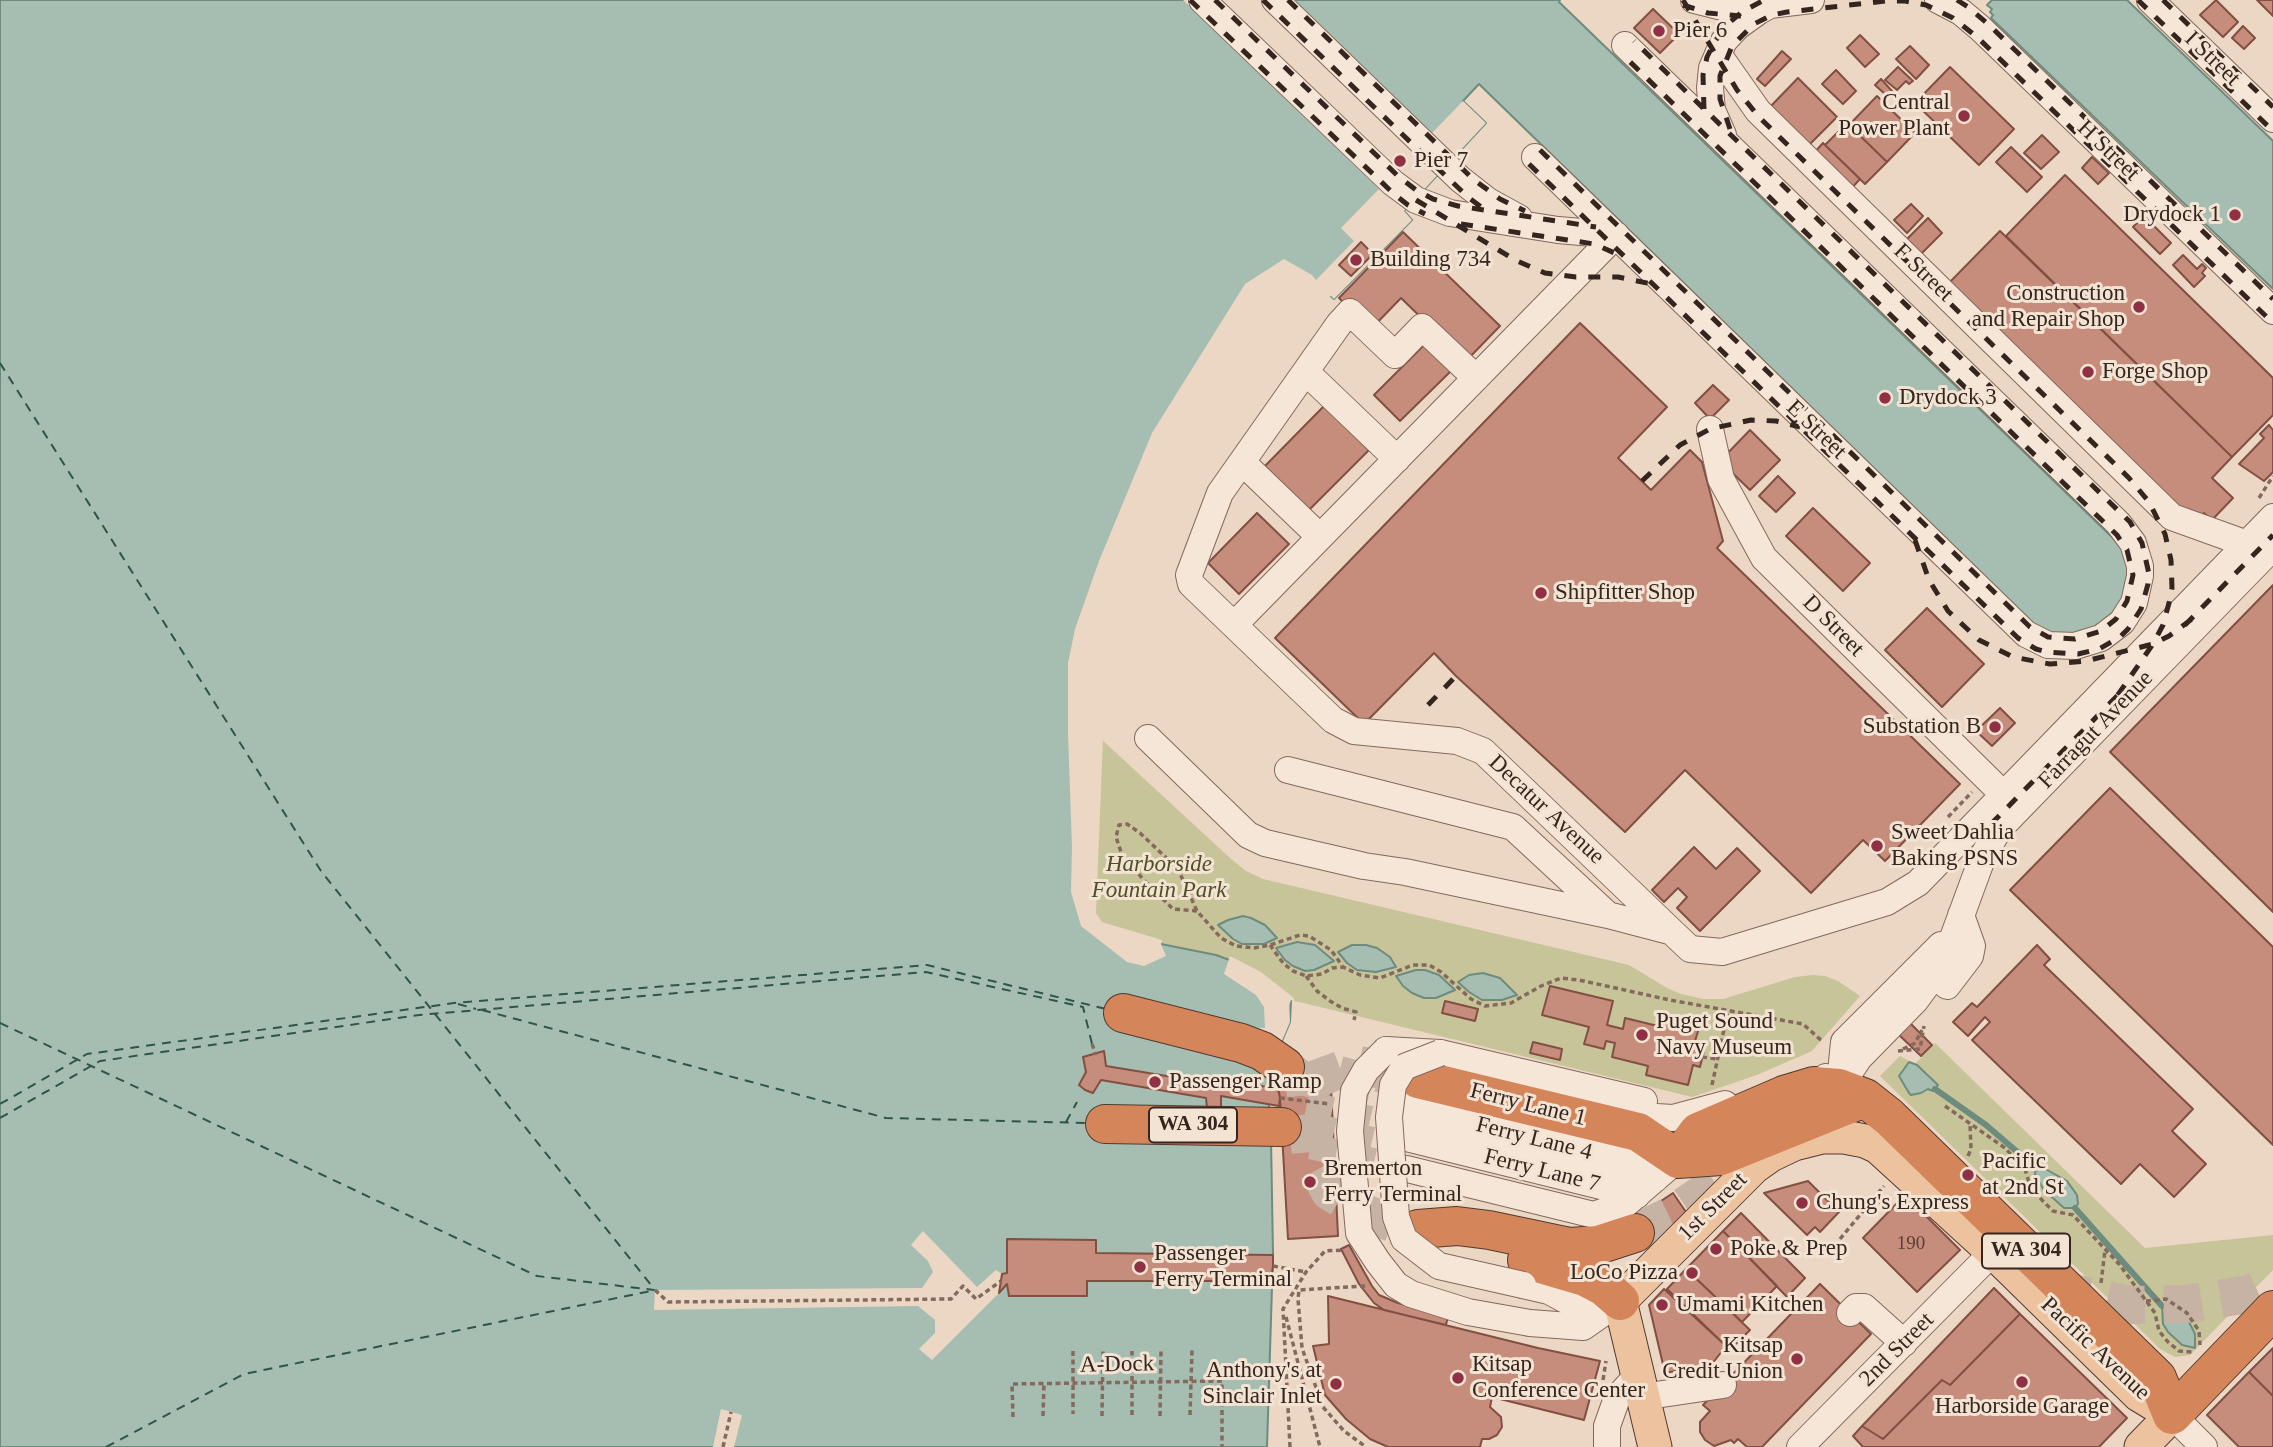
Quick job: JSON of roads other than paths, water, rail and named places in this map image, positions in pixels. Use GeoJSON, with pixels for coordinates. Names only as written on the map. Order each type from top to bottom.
{"type":"FeatureCollection","features":[{"type":"Feature","properties":{"kind":"highway","name":"WA 304"},"geometry":{"type":"LineString","coordinates":[[1105,1124],[1283,1097],[1262,1051],[1241,1043],[1122,1013]]}},
{"type":"Feature","properties":{"kind":"highway"},"geometry":{"type":"LineString","coordinates":[[1609,1309],[1604,1287],[1585,1276],[1448,1242],[1418,1228],[1457,1226],[1570,1247],[1598,1245],[1643,1183],[1698,1132],[1784,1095],[1814,1086],[1836,1108]]}},
{"type":"Feature","properties":{"kind":"highway","name":"Pacific Avenue"},"geometry":{"type":"LineString","coordinates":[[1836,1108],[1889,1117],[2157,1378],[2172,1415]]}},
{"type":"Feature","properties":{"kind":"highway","name":"Ferry Lane 1"},"geometry":{"type":"LineString","coordinates":[[1412,1113],[1643,1183]]}},
{"type":"Feature","properties":{"kind":"highway"},"geometry":{"type":"LineString","coordinates":[[2172,1415],[2273,1310]]}},
{"type":"Feature","properties":{"kind":"main road","name":"Pacific Avenue"},"geometry":{"type":"LineString","coordinates":[[1836,1108],[1844,1137],[1878,1147],[1993,1252],[2139,1395],[2172,1415]]}},
{"type":"Feature","properties":{"kind":"main road","name":"1st Street"},"geometry":{"type":"LineString","coordinates":[[1609,1309],[1754,1167],[1794,1144],[1836,1108]]}},
{"type":"Feature","properties":{"kind":"main road"},"geometry":{"type":"LineString","coordinates":[[1609,1309],[1640,1386],[1655,1447]]}},
{"type":"Feature","properties":{"kind":"main road"},"geometry":{"type":"LineString","coordinates":[[2141,1447],[2172,1415]]}},
{"type":"Feature","properties":{"kind":"street"},"geometry":{"type":"LineString","coordinates":[[1202,0],[1409,196],[1450,213],[1616,236]]}},
{"type":"Feature","properties":{"kind":"street"},"geometry":{"type":"LineString","coordinates":[[1275,0],[1478,194],[1509,214],[1558,230]]}},
{"type":"Feature","properties":{"kind":"street"},"geometry":{"type":"LineString","coordinates":[[1694,0],[1726,8],[1811,0]]}},
{"type":"Feature","properties":{"kind":"street","name":"H Street"},"geometry":{"type":"LineString","coordinates":[[1938,0],[1961,12],[1980,28],[2273,311]]}},
{"type":"Feature","properties":{"kind":"street","name":"I Street"},"geometry":{"type":"LineString","coordinates":[[2150,0],[2273,119]]}},
{"type":"Feature","properties":{"kind":"street"},"geometry":{"type":"LineString","coordinates":[[1737,153],[1721,131],[1712,110],[1711,77],[1724,41],[1750,16],[1770,5]]}},
{"type":"Feature","properties":{"kind":"street"},"geometry":{"type":"LineString","coordinates":[[1625,45],[1737,153]]}},
{"type":"Feature","properties":{"kind":"street","name":"F Street"},"geometry":{"type":"LineString","coordinates":[[1718,54],[1758,111],[2172,517],[2247,544]]}},
{"type":"Feature","properties":{"kind":"street","name":"E Street"},"geometry":{"type":"LineString","coordinates":[[1535,157],[2026,634],[2048,645],[2075,646],[2101,638],[2117,626],[2134,603],[2140,576],[2137,554],[2126,533],[1737,153]]}},
{"type":"Feature","properties":{"kind":"street"},"geometry":{"type":"LineString","coordinates":[[1234,625],[1616,236]]}},
{"type":"Feature","properties":{"kind":"street","name":"Decatur Avenue"},"geometry":{"type":"LineString","coordinates":[[1476,378],[1422,327],[1395,355],[1350,312],[1220,493],[1189,575],[1191,584],[1333,720],[1354,731],[1457,741],[1483,751],[1689,949],[1722,952],[1888,902],[1918,883],[1955,827]]}},
{"type":"Feature","properties":{"kind":"street"},"geometry":{"type":"LineString","coordinates":[[1306,372],[1397,459]]}},
{"type":"Feature","properties":{"kind":"street","name":"D Street"},"geometry":{"type":"LineString","coordinates":[[1710,429],[1721,479],[1764,558],[1998,789]]}},
{"type":"Feature","properties":{"kind":"street"},"geometry":{"type":"LineString","coordinates":[[1242,462],[1320,537]]}},
{"type":"Feature","properties":{"kind":"street","name":"Farragut Avenue"},"geometry":{"type":"LineString","coordinates":[[1955,827],[1998,789],[2273,517]]}},
{"type":"Feature","properties":{"kind":"street","name":"Farragut Avenue"},"geometry":{"type":"LineString","coordinates":[[1836,1108],[1859,1058],[1915,1001],[1951,952],[1957,925],[1983,856],[1999,829],[2273,547]]}},
{"type":"Feature","properties":{"kind":"street"},"geometry":{"type":"LineString","coordinates":[[1148,738],[1248,835],[1265,843],[1364,866],[1405,872],[1608,915],[1669,931]]}},
{"type":"Feature","properties":{"kind":"street"},"geometry":{"type":"LineString","coordinates":[[1288,770],[1513,827],[1608,915]]}},
{"type":"Feature","properties":{"kind":"street"},"geometry":{"type":"LineString","coordinates":[[1955,827],[1983,856]]}},
{"type":"Feature","properties":{"kind":"street","name":"Farragut Avenue"},"geometry":{"type":"LineString","coordinates":[[1836,1108],[1844,1042],[1957,925]]}},
{"type":"Feature","properties":{"kind":"street"},"geometry":{"type":"LineString","coordinates":[[1412,1113],[1386,1050],[1366,1070],[1354,1091],[1350,1131],[1359,1233],[1396,1285],[1411,1294],[1468,1312],[1530,1323],[1583,1327],[1609,1309]]}},
{"type":"Feature","properties":{"kind":"street"},"geometry":{"type":"LineString","coordinates":[[1412,1113],[1404,1067],[1393,1085],[1389,1117],[1396,1217],[1404,1238],[1439,1266],[1549,1291],[1609,1309]]}},
{"type":"Feature","properties":{"kind":"street"},"geometry":{"type":"LineString","coordinates":[[1412,1113],[1590,1089],[1721,1105],[1785,1077],[1815,1072],[1824,1076],[1836,1108]]}},
{"type":"Feature","properties":{"kind":"street"},"geometry":{"type":"LineString","coordinates":[[1412,1113],[1597,1108],[1640,1116],[1673,1118],[1705,1104]]}},
{"type":"Feature","properties":{"kind":"street"},"geometry":{"type":"LineString","coordinates":[[1412,1113],[1643,1183]]}},
{"type":"Feature","properties":{"kind":"street"},"geometry":{"type":"LineString","coordinates":[[1412,1113],[1643,1183]]}},
{"type":"Feature","properties":{"kind":"street","name":"2nd Street"},"geometry":{"type":"LineString","coordinates":[[1800,1447],[1993,1252]]}},
{"type":"Feature","properties":{"kind":"street"},"geometry":{"type":"LineString","coordinates":[[1850,1313],[1856,1307],[1864,1307],[1904,1343]]}},
{"type":"Feature","properties":{"kind":"street"},"geometry":{"type":"LineString","coordinates":[[1606,1447],[1607,1426],[1617,1398],[1640,1386],[1723,1385]]}},
{"type":"Feature","properties":{"kind":"street","name":"Pacific Avenue"},"geometry":{"type":"LineString","coordinates":[[2172,1415],[2204,1447]]}},
{"type":"Feature","properties":{"kind":"waterway"},"geometry":{"type":"LineString","coordinates":[[1935,1089],[1986,1125],[2036,1168]]}},
{"type":"Feature","properties":{"kind":"waterway"},"geometry":{"type":"LineString","coordinates":[[2075,1208],[2162,1306]]}},
{"type":"Feature","properties":{"kind":"tunnel"},"geometry":{"type":"LineString","coordinates":[[1305,1083],[1356,1064],[1418,1079]]}},
{"type":"Feature","properties":{"kind":"tunnel"},"geometry":{"type":"LineString","coordinates":[[1285,1067],[1305,1083],[1311,1157],[1330,1192],[1369,1215],[1418,1229]]}},
{"type":"Feature","properties":{"kind":"tunnel"},"geometry":{"type":"LineString","coordinates":[[1340,1069],[1410,1087]]}},
{"type":"Feature","properties":{"kind":"tunnel"},"geometry":{"type":"LineString","coordinates":[[1305,1083],[1404,1107]]}},
{"type":"Feature","properties":{"kind":"tunnel"},"geometry":{"type":"LineString","coordinates":[[1307,1104],[1405,1127]]}},
{"type":"Feature","properties":{"kind":"tunnel"},"geometry":{"type":"LineString","coordinates":[[1309,1125],[1406,1148]]}},
{"type":"Feature","properties":{"kind":"tunnel"},"geometry":{"type":"LineString","coordinates":[[1311,1146],[1407,1169]]}},
{"type":"Feature","properties":{"kind":"tunnel"},"geometry":{"type":"LineString","coordinates":[[1635,1233],[1670,1216],[1749,1162]]}},
{"type":"Feature","properties":{"kind":"tunnel"},"geometry":{"type":"LineString","coordinates":[[2054,1282],[2073,1293],[2131,1305],[2185,1304],[2249,1294],[2273,1283]]}},
{"type":"Feature","properties":{"kind":"railway"},"geometry":{"type":"LineString","coordinates":[[1190,0],[1394,194],[1425,214]]}},
{"type":"Feature","properties":{"kind":"railway"},"geometry":{"type":"LineString","coordinates":[[1215,0],[1398,176],[1416,190],[1433,199],[1458,206],[1596,227]]}},
{"type":"Feature","properties":{"kind":"railway"},"geometry":{"type":"LineString","coordinates":[[1263,0],[1469,198],[1484,209]]}},
{"type":"Feature","properties":{"kind":"railway"},"geometry":{"type":"LineString","coordinates":[[1288,0],[1473,179],[1500,199],[1525,211]]}},
{"type":"Feature","properties":{"kind":"railway"},"geometry":{"type":"LineString","coordinates":[[1683,0],[1737,90],[1759,117],[2129,478],[2149,502],[2165,534],[2171,560],[2172,588],[2163,625],[2115,699]]}},
{"type":"Feature","properties":{"kind":"railway"},"geometry":{"type":"LineString","coordinates":[[1704,109],[1703,75],[1707,57],[1715,41],[1730,22],[1764,0]]}},
{"type":"Feature","properties":{"kind":"railway"},"geometry":{"type":"LineString","coordinates":[[1957,0],[1988,24],[2273,299]]}},
{"type":"Feature","properties":{"kind":"railway"},"geometry":{"type":"LineString","coordinates":[[2138,0],[2273,131]]}},
{"type":"Feature","properties":{"kind":"railway"},"geometry":{"type":"LineString","coordinates":[[2163,0],[2273,107]]}},
{"type":"Feature","properties":{"kind":"railway"},"geometry":{"type":"LineString","coordinates":[[1730,129],[1720,99],[1720,76],[1732,46],[1754,24],[1772,15],[1787,12],[1886,1],[1926,5],[1953,18],[1977,37],[2273,323]]}},
{"type":"Feature","properties":{"kind":"railway"},"geometry":{"type":"LineString","coordinates":[[1683,5],[1708,13],[1741,16]]}},
{"type":"Feature","properties":{"kind":"railway"},"geometry":{"type":"LineString","coordinates":[[1529,164],[2018,638],[2047,652],[2078,654],[2099,649],[2128,629],[2141,609],[2149,574],[2142,543],[2130,522],[1634,41]]}},
{"type":"Feature","properties":{"kind":"railway"},"geometry":{"type":"LineString","coordinates":[[1540,150],[2030,627],[2048,637],[2075,639],[2101,631],[2116,619],[2127,601],[2133,575],[2127,550],[2117,535],[1622,54]]}},
{"type":"Feature","properties":{"kind":"railway"},"geometry":{"type":"LineString","coordinates":[[1416,200],[1515,260],[1545,273],[1576,277],[1618,277],[1652,284]]}},
{"type":"Feature","properties":{"kind":"railway"},"geometry":{"type":"LineString","coordinates":[[1461,224],[1594,244],[1619,255]]}},
{"type":"Feature","properties":{"kind":"railway"},"geometry":{"type":"LineString","coordinates":[[1642,481],[1680,445],[1710,429],[1751,420],[1776,421],[1800,427]]}},
{"type":"Feature","properties":{"kind":"railway"},"geometry":{"type":"LineString","coordinates":[[2185,625],[2273,535]]}},
{"type":"Feature","properties":{"kind":"railway"},"geometry":{"type":"LineString","coordinates":[[1915,540],[1929,580],[1948,611],[1979,640],[2013,657],[2050,664],[2086,661],[2153,644],[2192,619]]}},
{"type":"Feature","properties":{"kind":"railway"},"geometry":{"type":"LineString","coordinates":[[1428,705],[1456,676]]}},
{"type":"Feature","properties":{"kind":"railway"},"geometry":{"type":"LineString","coordinates":[[1991,824],[2120,693]]}},
{"type":"Feature","properties":{"kind":"place","name":"Pier 6"},"geometry":{"type":"Point","coordinates":[1659,31]}},
{"type":"Feature","properties":{"kind":"place","name":"Central Power Plant"},"geometry":{"type":"Point","coordinates":[1964,116]}},
{"type":"Feature","properties":{"kind":"place","name":"Pier 7"},"geometry":{"type":"Point","coordinates":[1400,161]}},
{"type":"Feature","properties":{"kind":"place","name":"Drydock 1"},"geometry":{"type":"Point","coordinates":[2235,215]}},
{"type":"Feature","properties":{"kind":"place","name":"Building 734"},"geometry":{"type":"Point","coordinates":[1356,260]}},
{"type":"Feature","properties":{"kind":"place","name":"Construction and Repair Shop"},"geometry":{"type":"Point","coordinates":[2139,307]}},
{"type":"Feature","properties":{"kind":"place","name":"Forge Shop"},"geometry":{"type":"Point","coordinates":[2088,372]}},
{"type":"Feature","properties":{"kind":"place","name":"Drydock 3"},"geometry":{"type":"Point","coordinates":[1885,398]}},
{"type":"Feature","properties":{"kind":"place","name":"Shipfitter Shop"},"geometry":{"type":"Point","coordinates":[1541,593]}},
{"type":"Feature","properties":{"kind":"place","name":"Substation B"},"geometry":{"type":"Point","coordinates":[1995,727]}},
{"type":"Feature","properties":{"kind":"place","name":"Sweet Dahlia Baking PSNS"},"geometry":{"type":"Point","coordinates":[1877,846]}},
{"type":"Feature","properties":{"kind":"place","name":"Puget Sound Navy Museum"},"geometry":{"type":"Point","coordinates":[1642,1035]}},
{"type":"Feature","properties":{"kind":"place","name":"Passenger Ramp"},"geometry":{"type":"Point","coordinates":[1155,1082]}},
{"type":"Feature","properties":{"kind":"place","name":"Pacific at 2nd St"},"geometry":{"type":"Point","coordinates":[1968,1175]}},
{"type":"Feature","properties":{"kind":"place","name":"Bremerton Ferry Terminal"},"geometry":{"type":"Point","coordinates":[1310,1182]}},
{"type":"Feature","properties":{"kind":"place","name":"Chung's Express"},"geometry":{"type":"Point","coordinates":[1802,1203]}},
{"type":"Feature","properties":{"kind":"place","name":"Poke & Prep"},"geometry":{"type":"Point","coordinates":[1716,1249]}},
{"type":"Feature","properties":{"kind":"place","name":"Passenger Ferry Terminal"},"geometry":{"type":"Point","coordinates":[1140,1267]}},
{"type":"Feature","properties":{"kind":"place","name":"LoCo Pizza"},"geometry":{"type":"Point","coordinates":[1692,1273]}},
{"type":"Feature","properties":{"kind":"place","name":"Umami Kitchen"},"geometry":{"type":"Point","coordinates":[1662,1305]}},
{"type":"Feature","properties":{"kind":"place","name":"Kitsap Credit Union"},"geometry":{"type":"Point","coordinates":[1797,1359]}},
{"type":"Feature","properties":{"kind":"place","name":"Kitsap Conference Center"},"geometry":{"type":"Point","coordinates":[1458,1378]}},
{"type":"Feature","properties":{"kind":"place","name":"Harborside Garage"},"geometry":{"type":"Point","coordinates":[2022,1382]}},
{"type":"Feature","properties":{"kind":"place","name":"Anthony's at Sinclair Inlet"},"geometry":{"type":"Point","coordinates":[1336,1384]}},
{"type":"Feature","properties":{"kind":"park label","name":"Harborside Fountain Park"},"geometry":{"type":"Point","coordinates":[1159,878]}}]}
